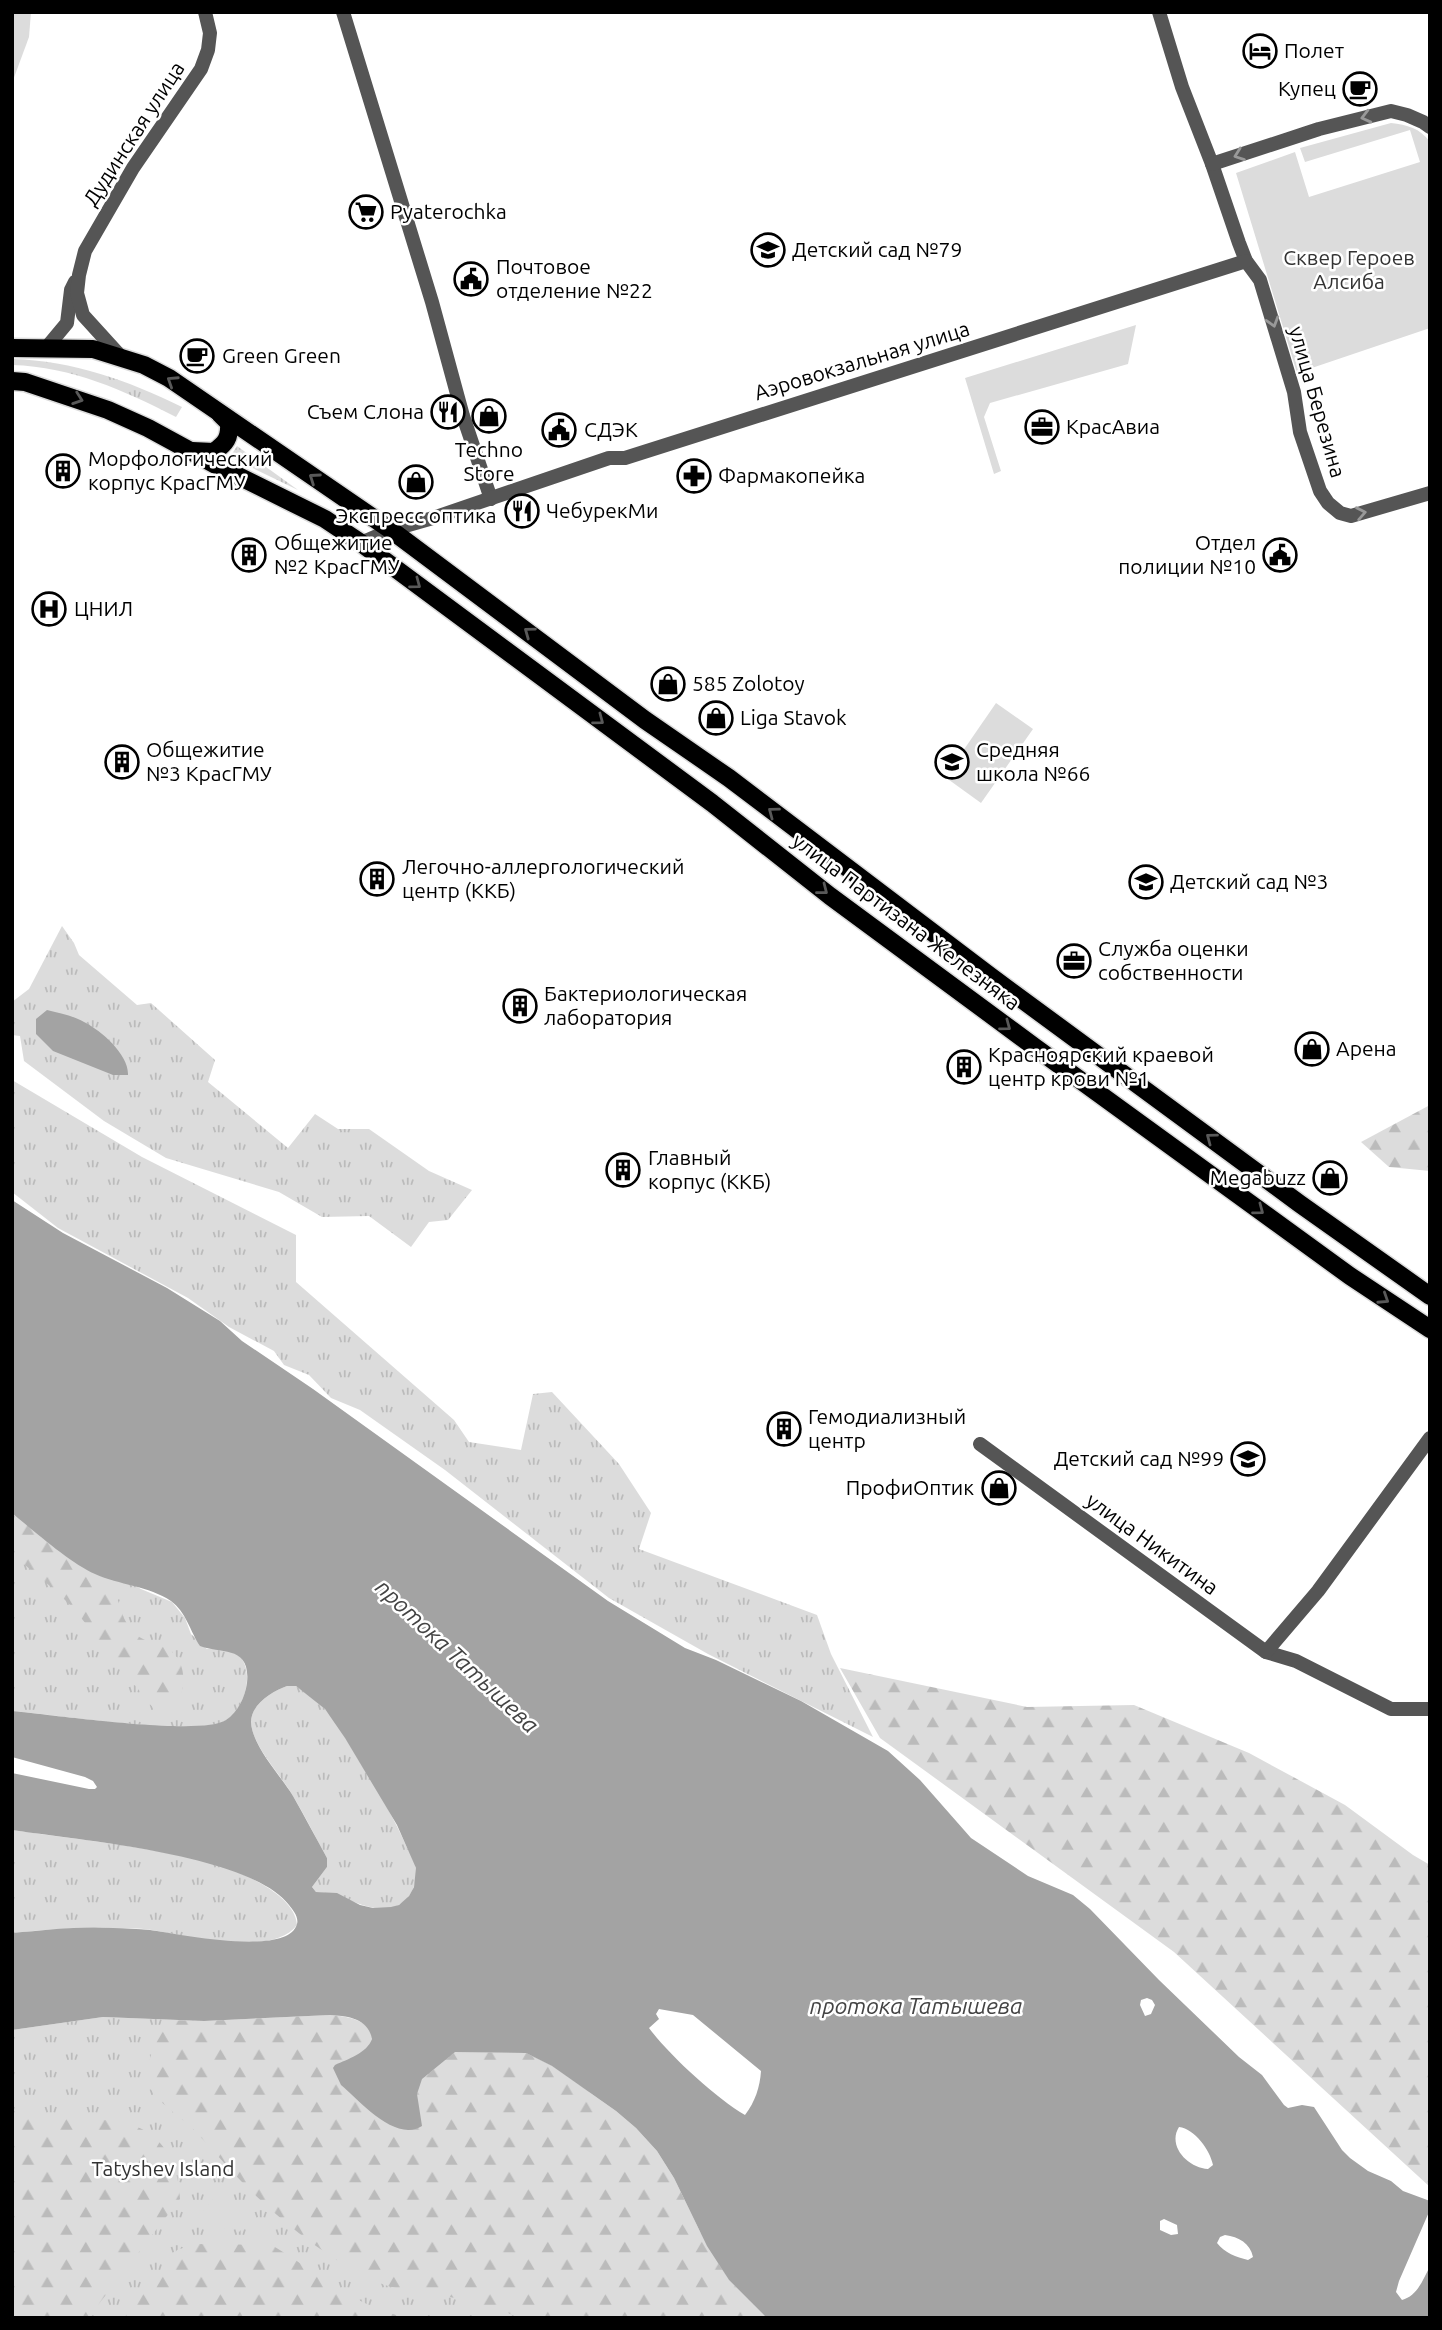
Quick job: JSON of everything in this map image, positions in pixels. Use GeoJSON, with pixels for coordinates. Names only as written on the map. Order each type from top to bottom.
{"type":"FeatureCollection","features":[{"type":"Feature","properties":{"kind":"main road","name":"улица Партизана Железняка"},"geometry":{"type":"LineString","coordinates":[[12,348],[93,349],[144,365],[169,378],[391,530],[645,720],[729,778],[990,976],[1364,1251],[1430,1296]]}},
{"type":"Feature","properties":{"kind":"main road","name":"улица Партизана Железняка"},"geometry":{"type":"LineString","coordinates":[[12,381],[25,382],[108,410],[325,519],[712,803],[830,895],[1288,1231],[1430,1329]]}},
{"type":"Feature","properties":{"kind":"main road"},"geometry":{"type":"LineString","coordinates":[[189,451],[214,452],[227,442],[230,434],[229,423],[217,411]]}},
{"type":"Feature","properties":{"kind":"main road"},"geometry":{"type":"LineString","coordinates":[[712,803],[729,778]]}},
{"type":"Feature","properties":{"kind":"main road"},"geometry":{"type":"LineString","coordinates":[[1288,1231],[1297,1228],[1304,1221],[1302,1205]]}},
{"type":"Feature","properties":{"kind":"main road"},"geometry":{"type":"LineString","coordinates":[[1350,1276],[1348,1266],[1353,1256],[1356,1252],[1364,1251]]}},
{"type":"Feature","properties":{"kind":"street","name":"Дудинская улица"},"geometry":{"type":"LineString","coordinates":[[47,347],[67,323],[71,290],[79,275],[85,251],[133,168],[201,69],[208,50],[210,33],[205,12]]}},
{"type":"Feature","properties":{"kind":"street"},"geometry":{"type":"LineString","coordinates":[[343,12],[432,302],[463,416],[491,499]]}},
{"type":"Feature","properties":{"kind":"street","name":"улица Березина"},"geometry":{"type":"LineString","coordinates":[[1158,12],[1246,261],[1260,281],[1294,392],[1300,432],[1320,491],[1328,503],[1340,513],[1351,516],[1430,493]]}},
{"type":"Feature","properties":{"kind":"street"},"geometry":{"type":"LineString","coordinates":[[1212,164],[1266,145],[1391,111],[1407,115],[1430,127]]}},
{"type":"Feature","properties":{"kind":"street","name":"Аэровокзальная улица"},"geometry":{"type":"LineString","coordinates":[[391,530],[609,458],[625,458],[1246,261]]}},
{"type":"Feature","properties":{"kind":"street"},"geometry":{"type":"LineString","coordinates":[[79,275],[77,293],[83,315],[124,360]]}},
{"type":"Feature","properties":{"kind":"street"},"geometry":{"type":"LineString","coordinates":[[361,544],[391,530]]}},
{"type":"Feature","properties":{"kind":"street"},"geometry":{"type":"LineString","coordinates":[[1266,1653],[1318,1591],[1430,1438]]}},
{"type":"Feature","properties":{"kind":"street","name":"улица Никитина"},"geometry":{"type":"LineString","coordinates":[[980,1444],[1266,1653],[1296,1661],[1391,1709],[1430,1709]]}},
{"type":"Feature","properties":{"kind":"green space"},"geometry":{"type":"Polygon","coordinates":[[[12,12],[31,12],[29,37],[12,83],[12,12]]]}},
{"type":"Feature","properties":{"kind":"green space","name":"Сквер Героев Алсиба"},"geometry":{"type":"Polygon","coordinates":[[[1391,123],[1413,128],[1430,142],[1430,328],[1297,373],[1236,173],[1295,152],[1309,197],[1420,162],[1410,130],[1305,162],[1300,148],[1391,123]]]}},
{"type":"Feature","properties":{"kind":"green space"},"geometry":{"type":"Polygon","coordinates":[[[1136,325],[1128,364],[990,403],[984,417],[1001,471],[994,474],[965,378],[1136,325]]]}},
{"type":"Feature","properties":{"kind":"green space"},"geometry":{"type":"Polygon","coordinates":[[[12,359],[79,368],[120,380],[182,407],[176,417],[97,382],[56,370],[12,365],[12,359]]]}},
{"type":"Feature","properties":{"kind":"green space"},"geometry":{"type":"Polygon","coordinates":[[[237,446],[298,490],[230,457],[237,446]]]}},
{"type":"Feature","properties":{"kind":"green space"},"geometry":{"type":"Polygon","coordinates":[[[996,703],[1033,729],[981,803],[945,777],[996,703]]]}},
{"type":"Feature","properties":{"kind":"green space"},"geometry":{"type":"Polygon","coordinates":[[[62,926],[79,955],[137,1005],[151,1003],[215,1060],[208,1082],[288,1148],[315,1114],[338,1129],[369,1129],[429,1171],[472,1190],[448,1220],[429,1222],[411,1247],[369,1216],[322,1217],[279,1192],[166,1158],[104,1121],[24,1061],[20,1036],[12,1035],[12,1002],[29,989],[62,926]]]}},
{"type":"Feature","properties":{"kind":"green space"},"geometry":{"type":"Polygon","coordinates":[[[12,1080],[142,1157],[296,1235],[296,1282],[454,1420],[469,1442],[521,1450],[533,1394],[552,1392],[619,1464],[651,1513],[639,1549],[817,1615],[831,1654],[873,1737],[708,1654],[609,1598],[445,1470],[360,1410],[331,1398],[309,1375],[284,1365],[274,1351],[229,1327],[188,1298],[58,1228],[12,1192],[12,1080]]]}},
{"type":"Feature","properties":{"kind":"green space"},"geometry":{"type":"Polygon","coordinates":[[[1430,1105],[1430,1171],[1389,1167],[1361,1142],[1430,1105]]]}},
{"type":"Feature","properties":{"kind":"green space"},"geometry":{"type":"Polygon","coordinates":[[[12,1513],[141,1589],[172,1602],[185,1618],[191,1634],[207,1649],[226,1650],[239,1656],[245,1666],[247,1684],[237,1710],[225,1721],[185,1727],[12,1711],[12,1513]]]}},
{"type":"Feature","properties":{"kind":"green space"},"geometry":{"type":"Polygon","coordinates":[[[12,1513],[112,1589],[133,1632],[144,1640],[162,1646],[176,1657],[181,1664],[183,1681],[180,1698],[170,1713],[158,1714],[74,1609],[12,1554],[12,1513]]]}},
{"type":"Feature","properties":{"kind":"green space"},"geometry":{"type":"Polygon","coordinates":[[[840,1668],[1027,1707],[1134,1705],[1249,1753],[1345,1805],[1430,1865],[1430,2187],[1174,1952],[880,1738],[840,1668]]]}},
{"type":"Feature","properties":{"kind":"green space"},"geometry":{"type":"Polygon","coordinates":[[[296,1686],[330,1715],[395,1821],[416,1868],[411,1894],[399,1905],[389,1908],[368,1907],[316,1892],[312,1887],[327,1867],[327,1858],[293,1796],[256,1741],[251,1722],[259,1704],[275,1691],[296,1686]]]}},
{"type":"Feature","properties":{"kind":"green space"},"geometry":{"type":"Polygon","coordinates":[[[12,1830],[153,1850],[226,1868],[273,1891],[285,1901],[297,1925],[285,1935],[269,1941],[249,1943],[207,1940],[131,1928],[73,1928],[12,1933],[12,1830]]]}},
{"type":"Feature","properties":{"kind":"green space","name":"Tatyshev Island"},"geometry":{"type":"Polygon","coordinates":[[[330,2015],[359,2021],[370,2030],[371,2044],[335,2065],[336,2077],[380,2120],[422,2126],[417,2094],[422,2079],[455,2052],[526,2053],[552,2066],[616,2111],[657,2151],[674,2178],[707,2246],[729,2280],[767,2318],[521,2318],[468,2301],[382,2284],[325,2252],[256,2196],[191,2127],[162,2103],[152,2092],[147,2080],[151,2054],[162,2020],[204,2021],[330,2015]]]}},
{"type":"Feature","properties":{"kind":"green space","name":"Tatyshev Island"},"geometry":{"type":"Polygon","coordinates":[[[103,2017],[204,2021],[455,2052],[526,2053],[552,2066],[588,2091],[694,2222],[729,2280],[767,2318],[12,2318],[12,2030],[103,2017]]]}},
{"type":"Feature","properties":{"kind":"green space"},"geometry":{"type":"Polygon","coordinates":[[[12,2110],[116,2121],[135,2126],[146,2131],[163,2146],[174,2166],[180,2199],[88,2318],[21,2318],[12,2315],[12,2110]]]}},
{"type":"Feature","properties":{"kind":"green space"},"geometry":{"type":"Polygon","coordinates":[[[227,2197],[250,2221],[239,2232],[235,2228],[222,2229],[203,2211],[213,2199],[227,2197]]]}},
{"type":"Feature","properties":{"kind":"green space"},"geometry":{"type":"Polygon","coordinates":[[[195,2244],[275,2247],[357,2299],[375,2308],[411,2318],[124,2318],[177,2250],[195,2244]]]}},
{"type":"Feature","properties":{"kind":"water"},"geometry":{"type":"Polygon","coordinates":[[[47,1010],[76,1018],[99,1031],[119,1052],[128,1075],[113,1075],[53,1051],[36,1034],[36,1019],[47,1010]]]}},
{"type":"Feature","properties":{"kind":"water","name":"протока Татышева"},"geometry":{"type":"Polygon","coordinates":[[[12,1200],[63,1233],[167,1288],[220,1321],[242,1341],[608,1601],[685,1648],[801,1701],[888,1751],[920,1780],[971,1838],[1028,1876],[1073,1895],[1239,2057],[1262,2075],[1284,2105],[1288,2108],[1302,2105],[1314,2107],[1350,2158],[1368,2171],[1391,2181],[1403,2191],[1430,2201],[1429,2212],[1396,2292],[1402,2300],[1412,2295],[1430,2266],[1430,2318],[767,2318],[729,2280],[707,2246],[674,2178],[657,2151],[616,2111],[552,2066],[526,2053],[455,2052],[422,2079],[417,2094],[422,2126],[412,2130],[400,2129],[378,2118],[341,2085],[333,2068],[335,2065],[362,2052],[372,2039],[370,2032],[361,2022],[350,2017],[330,2015],[204,2021],[103,2017],[12,2030],[12,1933],[75,1928],[122,1928],[253,1942],[274,1940],[289,1934],[297,1921],[289,1905],[269,1888],[238,1873],[201,1861],[118,1845],[12,1830],[12,1773],[89,1789],[97,1787],[85,1777],[12,1757],[12,1711],[157,1725],[211,1725],[226,1720],[234,1713],[243,1699],[247,1671],[244,1662],[233,1653],[200,1646],[184,1616],[171,1601],[153,1592],[104,1578],[85,1569],[12,1513],[12,1200]],[[287,1686],[269,1695],[252,1715],[253,1731],[256,1741],[293,1796],[327,1858],[327,1867],[312,1887],[316,1892],[337,1893],[360,1905],[373,1908],[399,1905],[414,1887],[416,1868],[397,1825],[345,1738],[325,1709],[296,1686],[287,1686]],[[1147,1998],[1141,2000],[1140,2005],[1145,2016],[1151,2014],[1155,2005],[1147,1998]],[[659,2009],[656,2014],[659,2019],[649,2028],[658,2039],[707,2087],[745,2115],[756,2094],[761,2071],[693,2015],[659,2009]],[[1179,2127],[1176,2134],[1178,2148],[1187,2160],[1201,2168],[1208,2169],[1213,2165],[1205,2147],[1196,2136],[1179,2127]],[[1164,2219],[1160,2221],[1160,2230],[1171,2235],[1178,2234],[1177,2225],[1164,2219]],[[1225,2235],[1220,2237],[1217,2243],[1235,2256],[1248,2260],[1253,2257],[1247,2244],[1235,2237],[1225,2235]]]}},
{"type":"Feature","properties":{"kind":"place","name":"Полет"},"geometry":{"type":"Point","coordinates":[1260,51]}},
{"type":"Feature","properties":{"kind":"place","name":"Купец"},"geometry":{"type":"Point","coordinates":[1360,89]}},
{"type":"Feature","properties":{"kind":"place","name":"Pyaterochka"},"geometry":{"type":"Point","coordinates":[366,212]}},
{"type":"Feature","properties":{"kind":"place","name":"Детский сад №79"},"geometry":{"type":"Point","coordinates":[768,250]}},
{"type":"Feature","properties":{"kind":"place","name":"Почтовое отделение №22"},"geometry":{"type":"Point","coordinates":[471,279]}},
{"type":"Feature","properties":{"kind":"place","name":"Green Green"},"geometry":{"type":"Point","coordinates":[197,356]}},
{"type":"Feature","properties":{"kind":"place","name":"Съем Слона"},"geometry":{"type":"Point","coordinates":[448,412]}},
{"type":"Feature","properties":{"kind":"place","name":"Techno Store"},"geometry":{"type":"Point","coordinates":[489,416]}},
{"type":"Feature","properties":{"kind":"place","name":"КрасАвиа"},"geometry":{"type":"Point","coordinates":[1042,427]}},
{"type":"Feature","properties":{"kind":"place","name":"СДЭК"},"geometry":{"type":"Point","coordinates":[559,430]}},
{"type":"Feature","properties":{"kind":"place","name":"Морфологический корпус КрасГМУ"},"geometry":{"type":"Point","coordinates":[63,471]}},
{"type":"Feature","properties":{"kind":"place","name":"Фармакопейка"},"geometry":{"type":"Point","coordinates":[694,476]}},
{"type":"Feature","properties":{"kind":"place","name":"Экспресс оптика"},"geometry":{"type":"Point","coordinates":[416,482]}},
{"type":"Feature","properties":{"kind":"place","name":"ЧебурекМи"},"geometry":{"type":"Point","coordinates":[522,511]}},
{"type":"Feature","properties":{"kind":"place","name":"Общежитие №2 КрасГМУ"},"geometry":{"type":"Point","coordinates":[249,555]}},
{"type":"Feature","properties":{"kind":"place","name":"Отдел полиции №10"},"geometry":{"type":"Point","coordinates":[1280,555]}},
{"type":"Feature","properties":{"kind":"place","name":"ЦНИЛ"},"geometry":{"type":"Point","coordinates":[49,609]}},
{"type":"Feature","properties":{"kind":"place","name":"585 Zolotoy"},"geometry":{"type":"Point","coordinates":[668,684]}},
{"type":"Feature","properties":{"kind":"place","name":"Liga Stavok"},"geometry":{"type":"Point","coordinates":[716,718]}},
{"type":"Feature","properties":{"kind":"place","name":"Общежитие №3 КрасГМУ"},"geometry":{"type":"Point","coordinates":[122,762]}},
{"type":"Feature","properties":{"kind":"place","name":"Средняя школа №66"},"geometry":{"type":"Point","coordinates":[952,762]}},
{"type":"Feature","properties":{"kind":"place","name":"Легочно-аллергологический центр (ККБ)"},"geometry":{"type":"Point","coordinates":[377,879]}},
{"type":"Feature","properties":{"kind":"place","name":"Детский сад №3"},"geometry":{"type":"Point","coordinates":[1146,882]}},
{"type":"Feature","properties":{"kind":"place","name":"Служба оценки собственности"},"geometry":{"type":"Point","coordinates":[1074,961]}},
{"type":"Feature","properties":{"kind":"place","name":"Бактериологическая лаборатория"},"geometry":{"type":"Point","coordinates":[520,1006]}},
{"type":"Feature","properties":{"kind":"place","name":"Арена"},"geometry":{"type":"Point","coordinates":[1312,1049]}},
{"type":"Feature","properties":{"kind":"place","name":"Красноярский краевой центр крови №1"},"geometry":{"type":"Point","coordinates":[964,1067]}},
{"type":"Feature","properties":{"kind":"place","name":"Главный корпус (ККБ)"},"geometry":{"type":"Point","coordinates":[623,1170]}},
{"type":"Feature","properties":{"kind":"place","name":"Megabuzz"},"geometry":{"type":"Point","coordinates":[1330,1178]}},
{"type":"Feature","properties":{"kind":"place","name":"Гемодиализный центр"},"geometry":{"type":"Point","coordinates":[784,1429]}},
{"type":"Feature","properties":{"kind":"place","name":"Детский сад №99"},"geometry":{"type":"Point","coordinates":[1248,1459]}},
{"type":"Feature","properties":{"kind":"place","name":"ПрофиОптик"},"geometry":{"type":"Point","coordinates":[999,1488]}}]}
